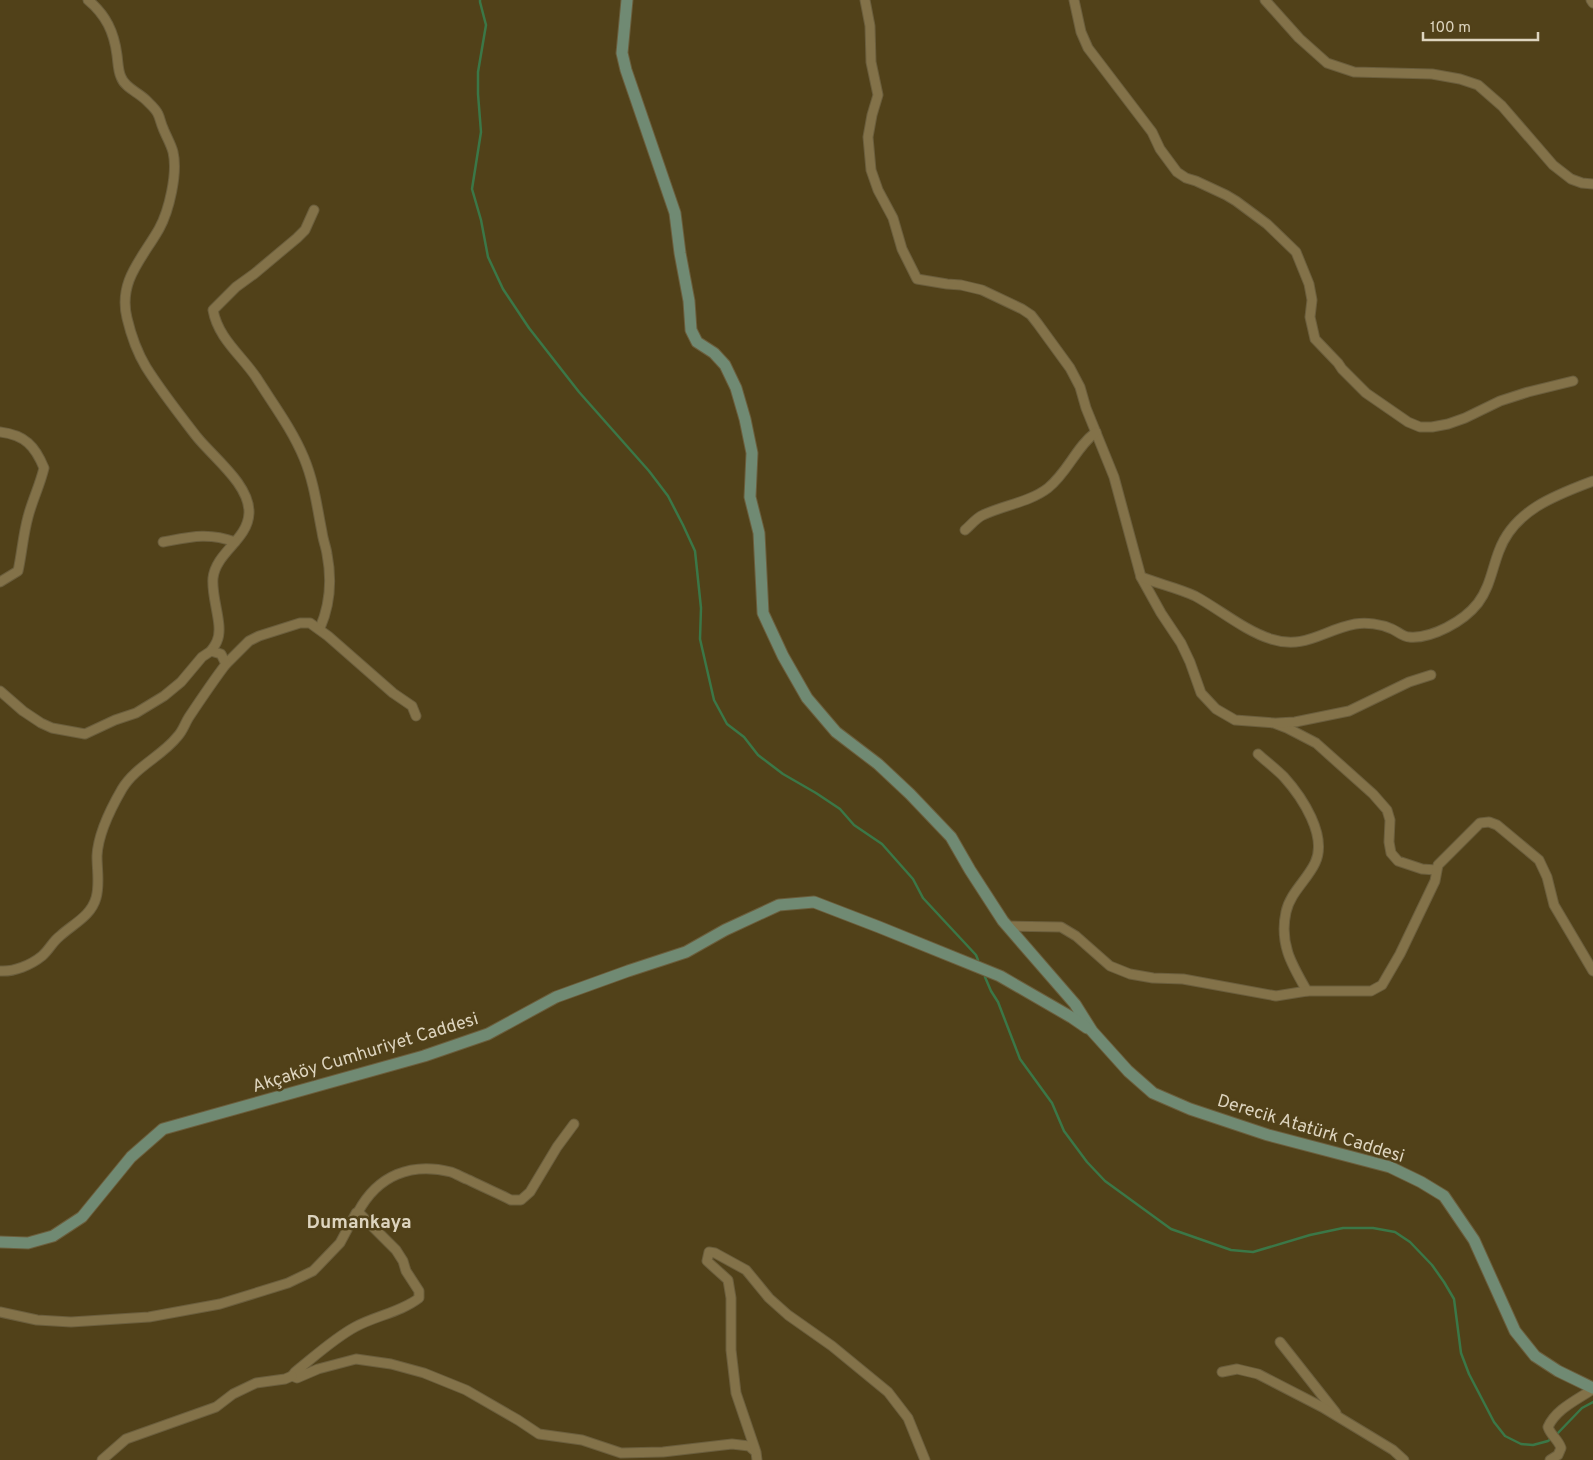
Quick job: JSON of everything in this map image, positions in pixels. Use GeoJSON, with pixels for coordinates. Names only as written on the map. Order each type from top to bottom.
{"type":"FeatureCollection","features":[{"type":"Feature","properties":{"kind":"main road"},"geometry":{"type":"LineString","coordinates":[[627,0],[622,53],[626,70],[675,213],[689,301],[691,330],[697,342],[714,353],[725,365],[736,388],[745,419],[752,454],[750,497],[759,533],[763,614],[783,656],[807,698],[836,732],[878,764],[951,837],[1007,926],[1075,1004],[1092,1032]]}},
{"type":"Feature","properties":{"kind":"main road","name":"Akçaköy Cumhuriyet Caddesi"},"geometry":{"type":"LineString","coordinates":[[0,1242],[28,1243],[53,1236],[82,1217],[131,1157],[163,1129],[424,1056],[488,1034],[556,998],[686,952],[725,930],[779,905],[814,902],[880,927],[1000,976],[1071,1017],[1092,1032]]}},
{"type":"Feature","properties":{"kind":"main road","name":"Derecik Atatürk Caddesi"},"geometry":{"type":"LineString","coordinates":[[1092,1032],[1128,1071],[1153,1093],[1190,1109],[1268,1135],[1390,1167],[1444,1196],[1474,1240],[1515,1330],[1535,1356],[1558,1371],[1593,1388]]}},
{"type":"Feature","properties":{"kind":"street"},"geometry":{"type":"LineString","coordinates":[[0,690],[23,710],[42,723],[52,728],[85,734],[136,712],[164,696],[181,682],[202,657],[211,651],[217,642],[220,631],[214,600],[215,568],[247,525],[249,514],[248,503],[244,493],[232,476],[198,437],[146,368],[136,349],[127,319],[124,297],[126,286],[135,266],[164,219],[175,175],[173,153],[158,113],[120,77],[116,45],[109,24],[104,15],[88,0]]}},
{"type":"Feature","properties":{"kind":"street"},"geometry":{"type":"LineString","coordinates":[[865,0],[870,26],[871,62],[878,95],[869,126],[869,160],[878,190],[893,218],[902,249],[911,269],[917,278],[982,290],[1012,304],[1031,315],[1045,333],[1080,387],[1086,408],[1114,477],[1141,577],[1161,613],[1181,643],[1201,693],[1208,702],[1216,710],[1235,720],[1274,724],[1287,728],[1316,743],[1373,794],[1387,810],[1390,820],[1389,842],[1391,853],[1398,861],[1436,870]]}},
{"type":"Feature","properties":{"kind":"street"},"geometry":{"type":"LineString","coordinates":[[1074,0],[1080,32],[1088,48],[1152,132],[1173,168],[1186,178],[1204,184],[1236,201],[1267,224],[1296,252],[1311,289],[1312,306],[1310,317],[1315,338],[1366,393],[1408,422],[1426,428],[1465,418],[1517,395],[1573,381]]}},
{"type":"Feature","properties":{"kind":"street"},"geometry":{"type":"LineString","coordinates":[[1265,0],[1299,38],[1328,63],[1354,72],[1432,74],[1460,78],[1478,85],[1502,106],[1553,165],[1570,179],[1593,184]]}},
{"type":"Feature","properties":{"kind":"street"},"geometry":{"type":"LineString","coordinates":[[314,210],[305,230],[297,238],[236,287],[213,310],[215,321],[230,345],[255,375],[289,427],[311,478],[330,574],[329,597],[320,628]]}},
{"type":"Feature","properties":{"kind":"street"},"geometry":{"type":"LineString","coordinates":[[0,432],[17,435],[28,441],[40,458],[44,468],[29,514],[18,572],[0,582]]}},
{"type":"Feature","properties":{"kind":"street"},"geometry":{"type":"LineString","coordinates":[[965,530],[981,515],[1018,502],[1048,488],[1062,473],[1080,446],[1096,432]]}},
{"type":"Feature","properties":{"kind":"street"},"geometry":{"type":"LineString","coordinates":[[1141,577],[1193,595],[1250,630],[1281,641],[1303,642],[1324,633],[1356,624],[1389,628],[1408,637],[1434,634],[1463,618],[1479,602],[1489,582],[1503,541],[1515,522],[1552,497],[1593,481]]}},
{"type":"Feature","properties":{"kind":"street"},"geometry":{"type":"LineString","coordinates":[[163,542],[205,535],[235,542]]}},
{"type":"Feature","properties":{"kind":"street"},"geometry":{"type":"LineString","coordinates":[[0,971],[7,971],[32,963],[58,937],[85,917],[97,894],[97,856],[101,835],[123,788],[130,779],[176,738],[226,664],[249,642],[300,623],[310,623],[320,628],[384,686],[412,706],[416,716]]}},
{"type":"Feature","properties":{"kind":"street"},"geometry":{"type":"LineString","coordinates":[[211,651],[221,654],[226,664]]}},
{"type":"Feature","properties":{"kind":"street"},"geometry":{"type":"LineString","coordinates":[[1274,724],[1295,722],[1349,711],[1409,682],[1431,675]]}},
{"type":"Feature","properties":{"kind":"street"},"geometry":{"type":"LineString","coordinates":[[1258,754],[1283,776],[1297,793],[1312,821],[1319,842],[1319,853],[1315,863],[1290,900],[1284,921],[1287,954],[1307,991]]}},
{"type":"Feature","properties":{"kind":"street"},"geometry":{"type":"LineString","coordinates":[[1007,926],[1061,926],[1076,936],[1110,966],[1130,974],[1153,978],[1183,979],[1276,996],[1307,991],[1372,991],[1382,985],[1400,954],[1435,881],[1438,865],[1480,823],[1489,822],[1497,825],[1539,860],[1547,877],[1554,906],[1593,971]]}},
{"type":"Feature","properties":{"kind":"street"},"geometry":{"type":"LineString","coordinates":[[0,1312],[37,1320],[71,1322],[149,1316],[220,1304],[288,1283],[313,1271],[340,1243],[365,1199],[379,1184],[397,1174],[419,1168],[452,1172],[510,1200],[521,1200],[530,1192],[556,1147],[574,1124]]}},
{"type":"Feature","properties":{"kind":"street"},"geometry":{"type":"LineString","coordinates":[[102,1460],[126,1439],[216,1407],[233,1394],[256,1383],[286,1379],[292,1376],[353,1328],[376,1316],[410,1305],[419,1298],[419,1291],[413,1285],[396,1250],[358,1212]]}},
{"type":"Feature","properties":{"kind":"street"},"geometry":{"type":"LineString","coordinates":[[756,1456],[736,1393],[731,1350],[731,1298],[728,1280],[707,1261],[709,1252],[715,1252],[736,1266],[746,1270],[769,1298],[788,1315],[832,1346],[888,1392],[908,1418],[925,1460]]}},
{"type":"Feature","properties":{"kind":"street"},"geometry":{"type":"LineString","coordinates":[[1280,1342],[1341,1419]]}},
{"type":"Feature","properties":{"kind":"street"},"geometry":{"type":"LineString","coordinates":[[292,1376],[297,1378],[318,1369],[356,1359],[390,1364],[424,1373],[466,1390],[539,1434],[582,1440],[622,1452],[663,1452],[732,1444],[749,1446],[756,1456]]}},
{"type":"Feature","properties":{"kind":"street"},"geometry":{"type":"LineString","coordinates":[[1222,1372],[1237,1369],[1258,1374],[1341,1419],[1392,1450],[1404,1460]]}},
{"type":"Feature","properties":{"kind":"street"},"geometry":{"type":"LineString","coordinates":[[1550,1460],[1558,1455],[1561,1448],[1559,1441],[1549,1432],[1548,1427],[1551,1419],[1593,1388]]}},
{"type":"Feature","properties":{"kind":"waterway"},"geometry":{"type":"LineString","coordinates":[[480,0],[486,25],[478,72],[481,132],[472,189],[481,220],[488,257],[503,289],[529,328],[579,392],[649,471],[668,496],[683,525],[695,551],[701,608],[700,639],[714,700],[727,724],[744,737],[758,755],[783,774],[840,809],[854,825],[882,844],[913,879],[923,898],[976,955],[978,960]]}},
{"type":"Feature","properties":{"kind":"waterway"},"geometry":{"type":"LineString","coordinates":[[985,977],[998,1002],[1020,1059],[1052,1103],[1064,1131],[1087,1162],[1105,1181],[1171,1229],[1231,1250],[1253,1252],[1310,1235],[1343,1228],[1373,1228],[1395,1232],[1410,1242],[1432,1265],[1454,1299],[1461,1353],[1469,1374],[1494,1422],[1505,1436],[1521,1444],[1533,1445],[1552,1438]]}},
{"type":"Feature","properties":{"kind":"waterway"},"geometry":{"type":"LineString","coordinates":[[1556,1435],[1582,1408],[1593,1402]]}},
{"type":"Feature","properties":{"kind":"district","name":"Dumankaya"},"geometry":{"type":"Point","coordinates":[359,1221]}}]}
